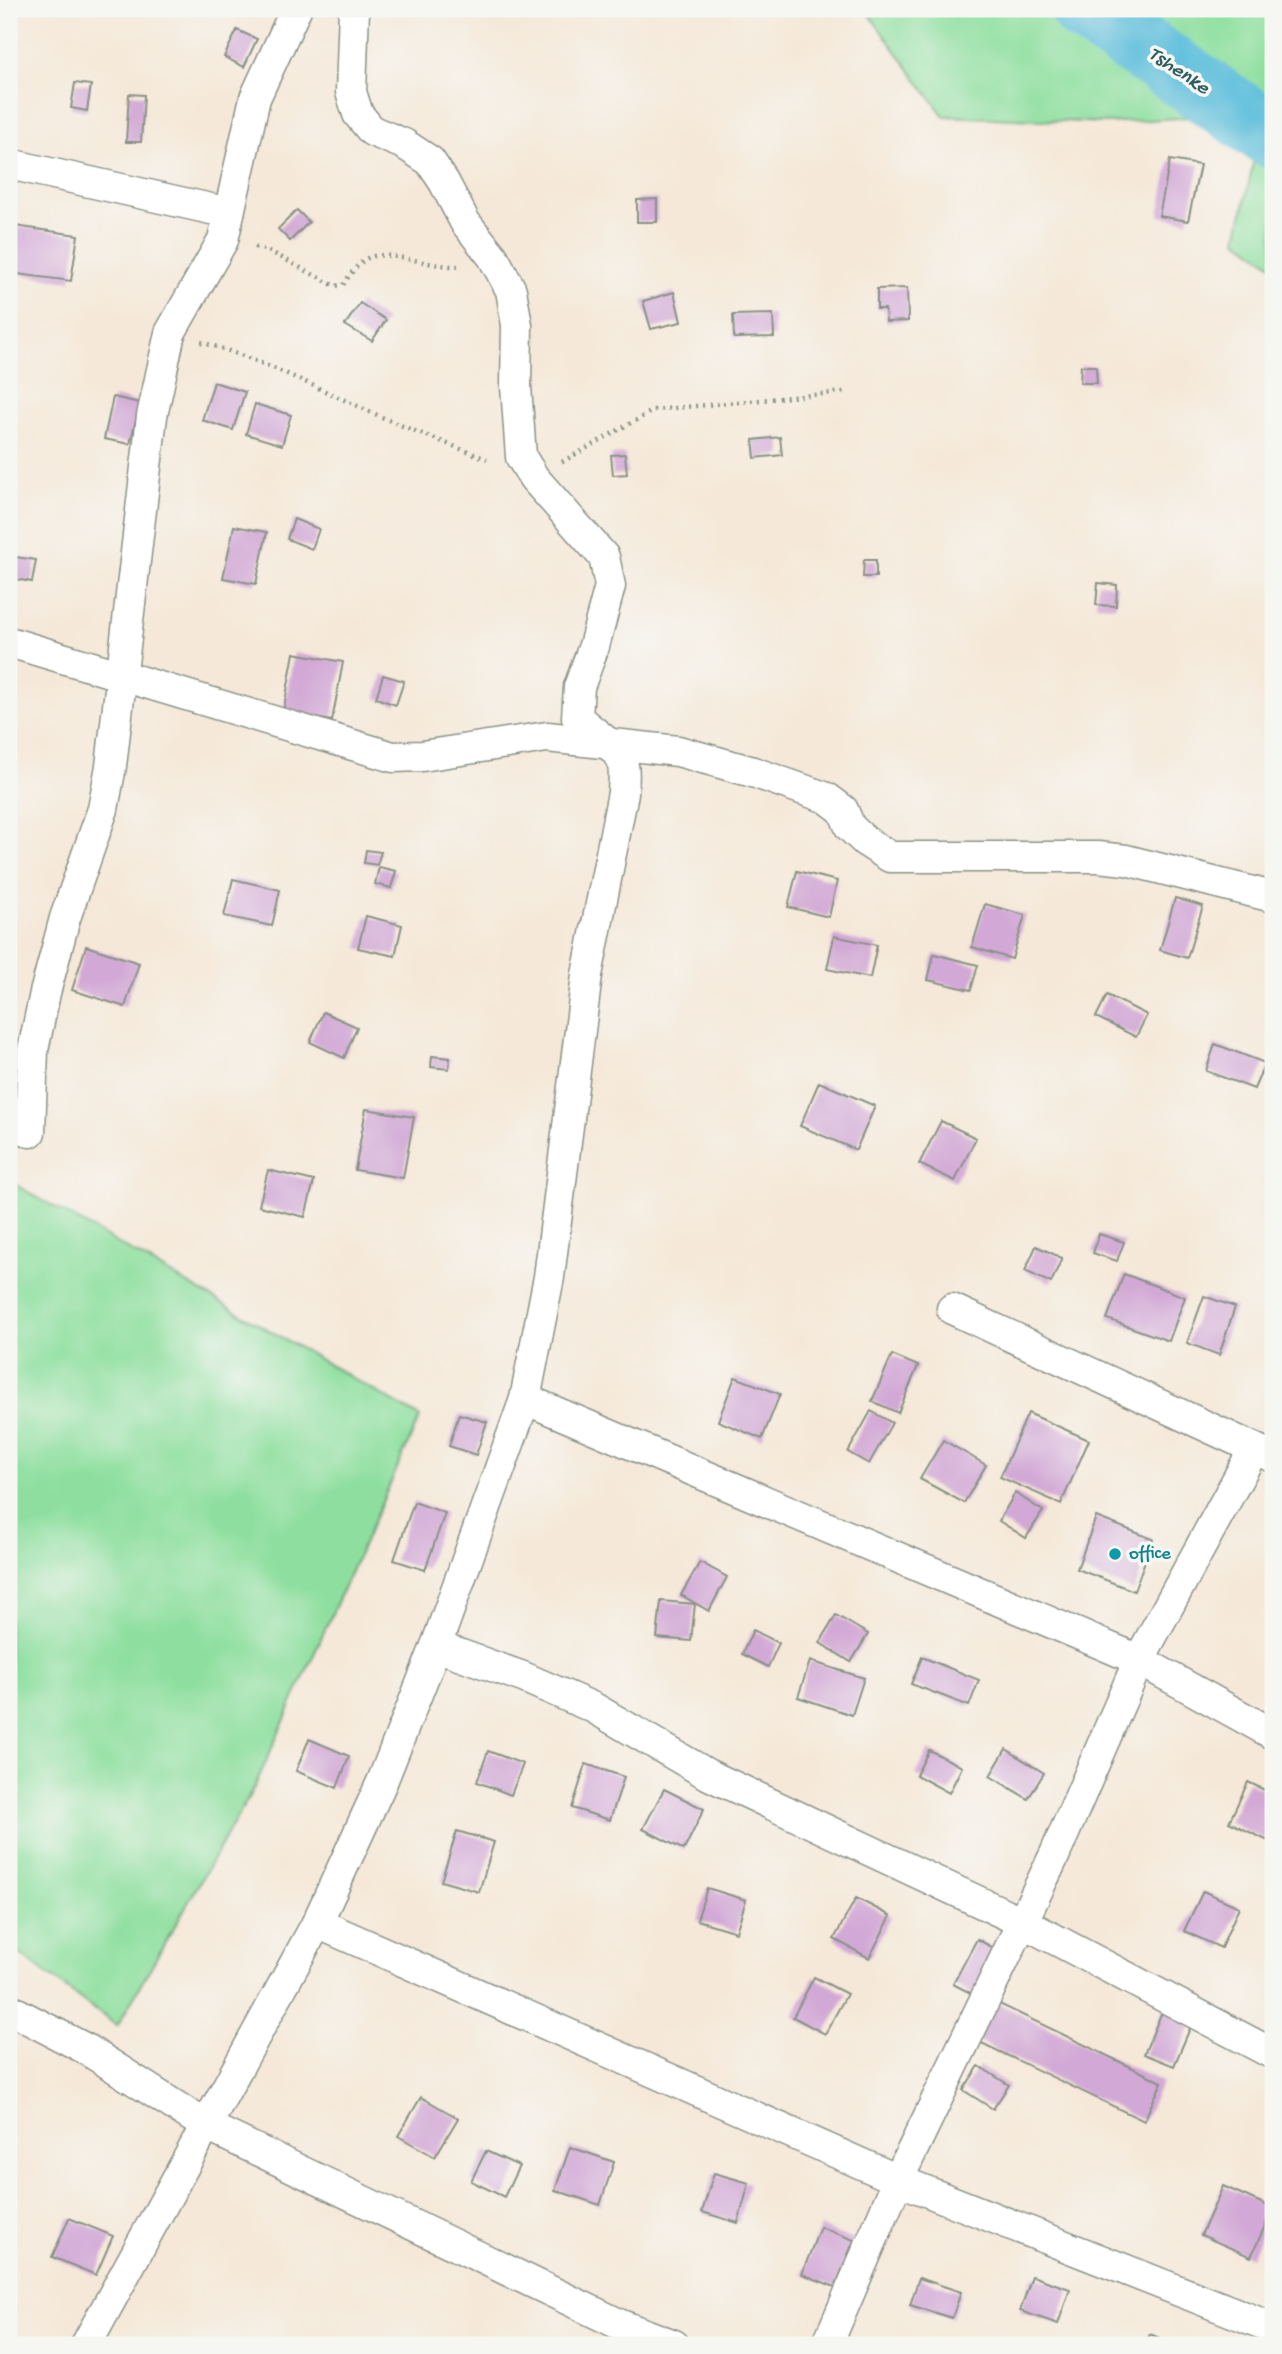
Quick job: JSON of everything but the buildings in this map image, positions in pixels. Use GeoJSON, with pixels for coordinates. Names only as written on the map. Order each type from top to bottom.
{"type":"FeatureCollection","features":[{"type":"Feature","properties":{"kind":"street"},"geometry":{"type":"LineString","coordinates":[[30,1132],[33,1050],[45,993],[65,918],[103,809],[111,766],[152,416],[170,333],[226,226],[255,98],[296,9]]}},
{"type":"Feature","properties":{"kind":"street"},"geometry":{"type":"LineString","coordinates":[[86,2345],[317,1923],[382,1782],[436,1646],[525,1399],[549,1276],[587,975],[624,793],[623,764],[608,742],[589,730],[577,717],[579,687],[594,646],[610,586],[604,557],[534,478],[521,457],[518,436],[517,325],[511,290],[492,257],[465,222],[430,162],[404,144],[372,131],[358,114],[351,92],[354,9]]}},
{"type":"Feature","properties":{"kind":"street"},"geometry":{"type":"LineString","coordinates":[[9,164],[226,226]]}},
{"type":"Feature","properties":{"kind":"street"},"geometry":{"type":"LineString","coordinates":[[9,642],[393,757],[422,756],[547,737],[678,751],[752,772],[827,798],[843,810],[850,827],[865,841],[890,857],[1098,857],[1126,860],[1273,897]]}},
{"type":"Feature","properties":{"kind":"street"},"geometry":{"type":"LineString","coordinates":[[827,2345],[898,2180],[1055,1854],[1139,1660],[1264,1453],[952,1310]]}},
{"type":"Feature","properties":{"kind":"street"},"geometry":{"type":"LineString","coordinates":[[525,1399],[1139,1660],[1273,1734]]}},
{"type":"Feature","properties":{"kind":"street"},"geometry":{"type":"LineString","coordinates":[[436,1646],[523,1677],[594,1708],[707,1774],[1022,1922],[1273,2054]]}},
{"type":"Feature","properties":{"kind":"street"},"geometry":{"type":"LineString","coordinates":[[317,1923],[898,2180],[1273,2328]]}},
{"type":"Feature","properties":{"kind":"street"},"geometry":{"type":"LineString","coordinates":[[9,2009],[86,2049],[205,2125],[621,2325],[674,2345]]}},
{"type":"Feature","properties":{"kind":"path"},"geometry":{"type":"LineString","coordinates":[[226,226],[335,286],[343,285],[353,271],[369,257],[388,256],[442,267],[472,265],[492,257]]}},
{"type":"Feature","properties":{"kind":"path"},"geometry":{"type":"LineString","coordinates":[[170,333],[242,354],[312,383],[393,422],[534,478],[654,410],[844,392]]}},
{"type":"Feature","properties":{"kind":"green space"},"geometry":{"type":"Polygon","coordinates":[[[865,9],[1273,9],[1273,266],[1237,239],[1264,112],[1107,123],[944,116],[865,9]]]}},
{"type":"Feature","properties":{"kind":"green space"},"geometry":{"type":"Polygon","coordinates":[[[9,1181],[420,1417],[255,1786],[117,2026],[9,1946],[9,1181]]]}},
{"type":"Feature","properties":{"kind":"waterway","name":"Tshenke"},"geometry":{"type":"LineString","coordinates":[[1083,9],[1273,136]]}},
{"type":"Feature","properties":{"kind":"place","name":"office"},"geometry":{"type":"Point","coordinates":[1115,1554]}}]}
